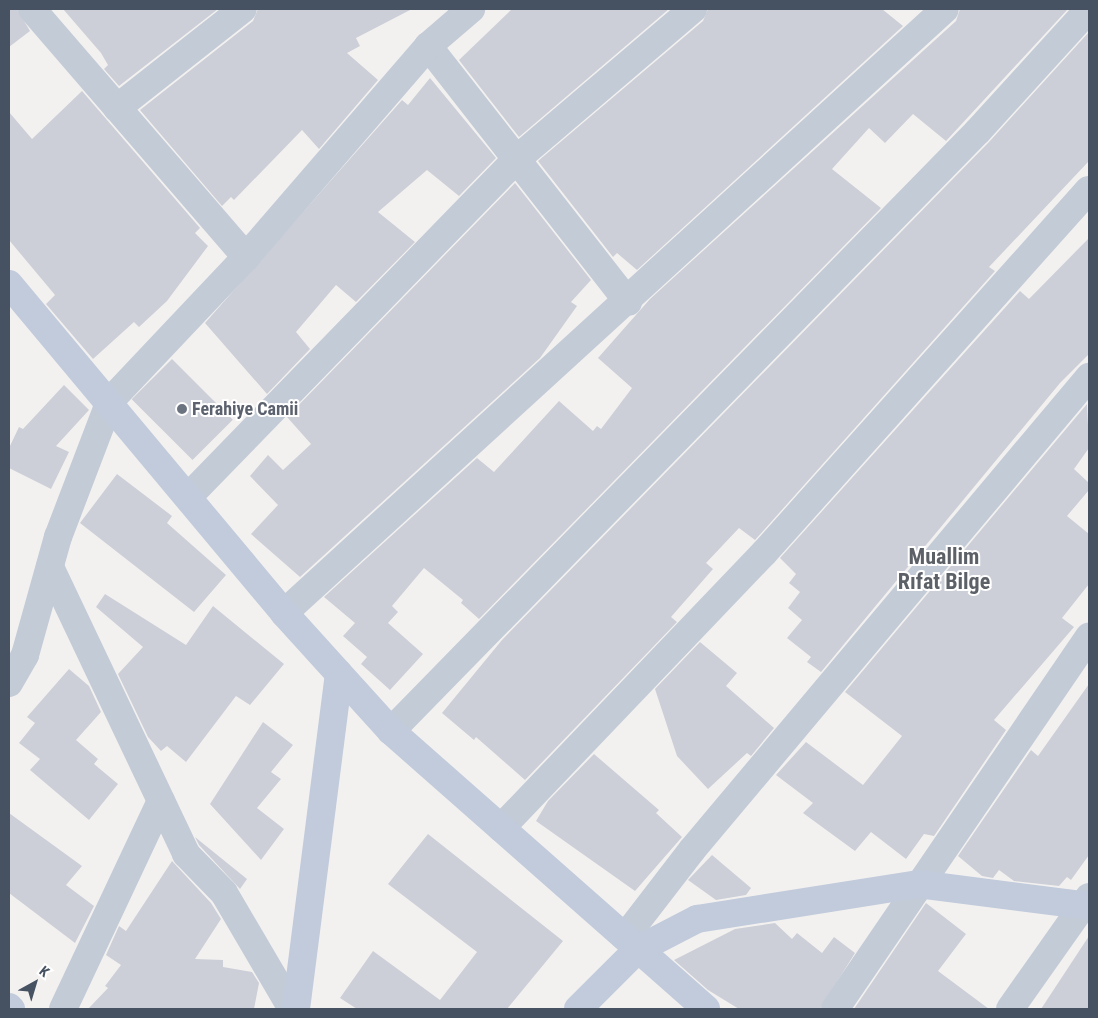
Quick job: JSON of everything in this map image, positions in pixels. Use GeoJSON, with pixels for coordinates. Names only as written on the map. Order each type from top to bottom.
{"type":"FeatureCollection","features":[{"type":"Feature","properties":{"kind":"street"},"geometry":{"type":"LineString","coordinates":[[32,9],[246,257]]}},
{"type":"Feature","properties":{"kind":"street"},"geometry":{"type":"LineString","coordinates":[[117,108],[243,9]]}},
{"type":"Feature","properties":{"kind":"street"},"geometry":{"type":"LineString","coordinates":[[9,683],[25,655],[50,567],[110,400],[246,257],[428,46],[470,9]]}},
{"type":"Feature","properties":{"kind":"street"},"geometry":{"type":"LineString","coordinates":[[189,496],[518,158],[693,9]]}},
{"type":"Feature","properties":{"kind":"street"},"geometry":{"type":"LineString","coordinates":[[284,613],[628,302],[945,9]]}},
{"type":"Feature","properties":{"kind":"street"},"geometry":{"type":"LineString","coordinates":[[391,731],[978,131],[1089,9]]}},
{"type":"Feature","properties":{"kind":"street"},"geometry":{"type":"LineString","coordinates":[[428,46],[518,158],[628,302]]}},
{"type":"Feature","properties":{"kind":"street"},"geometry":{"type":"LineString","coordinates":[[501,828],[764,553],[1089,190]]}},
{"type":"Feature","properties":{"kind":"street"},"geometry":{"type":"LineString","coordinates":[[9,284],[110,400],[284,613],[391,731],[706,1009]]}},
{"type":"Feature","properties":{"kind":"street"},"geometry":{"type":"LineString","coordinates":[[578,1009],[631,943],[692,850],[1089,377]]}},
{"type":"Feature","properties":{"kind":"street"},"geometry":{"type":"LineString","coordinates":[[50,567],[186,854],[224,892],[292,1009]]}},
{"type":"Feature","properties":{"kind":"street"},"geometry":{"type":"LineString","coordinates":[[835,1009],[918,884],[1089,636]]}},
{"type":"Feature","properties":{"kind":"street"},"geometry":{"type":"LineString","coordinates":[[296,1009],[339,674]]}},
{"type":"Feature","properties":{"kind":"street"},"geometry":{"type":"LineString","coordinates":[[63,1009],[162,801]]}},
{"type":"Feature","properties":{"kind":"street"},"geometry":{"type":"LineString","coordinates":[[631,943],[697,919],[918,884],[1087,903],[1010,1009]]}},
{"type":"Feature","properties":{"kind":"building"},"geometry":{"type":"Polygon","coordinates":[[[9,9],[17,9],[30,31],[9,47],[9,9]]]}},
{"type":"Feature","properties":{"kind":"building"},"geometry":{"type":"Polygon","coordinates":[[[63,9],[218,9],[119,86],[104,69],[108,65],[101,53],[63,9]]]}},
{"type":"Feature","properties":{"kind":"building"},"geometry":{"type":"Polygon","coordinates":[[[258,9],[412,9],[356,38],[360,46],[347,53],[378,80],[319,149],[302,130],[234,200],[231,197],[222,206],[140,110],[253,21],[258,9]]]}},
{"type":"Feature","properties":{"kind":"building"},"geometry":{"type":"Polygon","coordinates":[[[512,9],[669,9],[519,137],[459,60],[512,9]]]}},
{"type":"Feature","properties":{"kind":"building"},"geometry":{"type":"Polygon","coordinates":[[[708,9],[882,9],[903,26],[637,270],[617,253],[613,257],[538,161],[703,21],[708,9]]]}},
{"type":"Feature","properties":{"kind":"building"},"geometry":{"type":"Polygon","coordinates":[[[960,9],[1068,9],[946,141],[913,114],[885,143],[869,128],[832,169],[881,208],[479,619],[461,603],[463,600],[424,568],[392,606],[398,612],[388,623],[423,654],[390,690],[361,664],[367,657],[343,636],[355,623],[324,597],[477,458],[494,472],[559,401],[593,431],[597,426],[601,429],[632,388],[598,358],[650,299],[956,21],[960,9]]]}},
{"type":"Feature","properties":{"kind":"building"},"geometry":{"type":"Polygon","coordinates":[[[1089,32],[1089,161],[989,267],[995,271],[755,540],[739,528],[706,563],[713,569],[671,617],[677,622],[525,780],[476,737],[474,740],[442,713],[502,640],[989,142],[1089,32]]]}},
{"type":"Feature","properties":{"kind":"building"},"geometry":{"type":"Polygon","coordinates":[[[430,78],[496,158],[459,196],[427,170],[378,212],[415,242],[356,302],[336,285],[296,332],[310,349],[267,394],[205,323],[402,100],[408,105],[430,78]]]}},
{"type":"Feature","properties":{"kind":"building"},"geometry":{"type":"Polygon","coordinates":[[[82,91],[200,228],[195,233],[208,246],[167,301],[139,327],[134,322],[93,359],[46,304],[55,295],[9,240],[9,112],[32,139],[82,91]]]}},
{"type":"Feature","properties":{"kind":"building"},"geometry":{"type":"Polygon","coordinates":[[[515,183],[591,280],[571,302],[577,306],[540,358],[300,577],[251,534],[278,505],[250,476],[268,455],[283,470],[311,444],[287,417],[515,183]]]}},
{"type":"Feature","properties":{"kind":"building"},"geometry":{"type":"Polygon","coordinates":[[[1089,238],[1089,354],[1060,383],[821,672],[807,662],[811,657],[787,638],[802,620],[788,608],[800,592],[789,583],[796,574],[780,558],[1020,291],[1029,299],[1089,238]]]}},
{"type":"Feature","properties":{"kind":"building","name":"Ferahiye Camii"},"geometry":{"type":"Polygon","coordinates":[[[172,359],[233,420],[193,460],[132,399],[172,359]]]}},
{"type":"Feature","properties":{"kind":"building"},"geometry":{"type":"Polygon","coordinates":[[[64,385],[89,410],[56,446],[69,452],[51,489],[9,468],[9,448],[19,427],[23,429],[64,385]]]}},
{"type":"Feature","properties":{"kind":"building"},"geometry":{"type":"Polygon","coordinates":[[[1087,404],[1089,448],[1074,469],[1089,483],[1089,490],[1067,516],[1089,534],[1089,584],[1062,618],[1074,627],[994,720],[1006,730],[934,836],[924,834],[906,859],[871,832],[855,851],[803,813],[813,803],[776,775],[806,742],[863,785],[902,736],[845,692],[1087,404]]]}},
{"type":"Feature","properties":{"kind":"building"},"geometry":{"type":"Polygon","coordinates":[[[117,474],[172,516],[167,523],[226,575],[194,612],[80,523],[117,474]]]}},
{"type":"Feature","properties":{"kind":"building"},"geometry":{"type":"Polygon","coordinates":[[[105,594],[186,645],[213,606],[284,664],[250,705],[236,696],[186,762],[167,746],[161,751],[148,737],[118,674],[143,647],[96,607],[105,594]]]}},
{"type":"Feature","properties":{"kind":"building"},"geometry":{"type":"Polygon","coordinates":[[[700,642],[737,673],[726,686],[774,728],[751,756],[747,753],[708,789],[677,756],[655,689],[700,642]]]}},
{"type":"Feature","properties":{"kind":"building"},"geometry":{"type":"Polygon","coordinates":[[[69,669],[89,686],[101,712],[76,740],[98,759],[94,764],[118,784],[89,820],[30,770],[40,759],[19,743],[35,723],[27,717],[69,669]]]}},
{"type":"Feature","properties":{"kind":"building"},"geometry":{"type":"Polygon","coordinates":[[[1089,684],[1089,855],[1071,880],[1067,877],[1059,886],[1014,881],[999,870],[993,878],[982,876],[958,856],[1031,750],[1038,756],[1089,684]]]}},
{"type":"Feature","properties":{"kind":"building"},"geometry":{"type":"Polygon","coordinates":[[[263,722],[293,745],[271,772],[281,779],[257,808],[284,829],[261,860],[210,804],[263,722]]]}},
{"type":"Feature","properties":{"kind":"building"},"geometry":{"type":"Polygon","coordinates":[[[594,754],[659,810],[656,813],[682,837],[635,891],[536,821],[548,801],[594,754]]]}},
{"type":"Feature","properties":{"kind":"building"},"geometry":{"type":"Polygon","coordinates":[[[9,813],[82,866],[66,885],[94,906],[75,943],[9,893],[9,813]]]}},
{"type":"Feature","properties":{"kind":"building"},"geometry":{"type":"Polygon","coordinates":[[[428,834],[563,941],[507,1009],[357,1009],[340,998],[373,951],[440,1000],[477,952],[388,884],[428,834]]]}},
{"type":"Feature","properties":{"kind":"building"},"geometry":{"type":"Polygon","coordinates":[[[195,837],[247,879],[240,889],[199,845],[195,837]]]}},
{"type":"Feature","properties":{"kind":"building"},"geometry":{"type":"Polygon","coordinates":[[[712,855],[751,888],[746,895],[716,900],[688,880],[712,855]]]}},
{"type":"Feature","properties":{"kind":"building"},"geometry":{"type":"Polygon","coordinates":[[[172,861],[211,903],[221,919],[195,959],[223,960],[223,967],[252,972],[259,983],[254,1009],[88,1009],[108,988],[105,986],[121,965],[106,955],[119,926],[126,931],[172,861]]]}},
{"type":"Feature","properties":{"kind":"building"},"geometry":{"type":"Polygon","coordinates":[[[926,903],[966,934],[938,971],[989,1009],[854,1009],[926,903]]]}},
{"type":"Feature","properties":{"kind":"building"},"geometry":{"type":"Polygon","coordinates":[[[775,923],[792,939],[797,933],[822,953],[834,937],[855,953],[820,1009],[739,1009],[708,990],[674,960],[735,929],[775,923]]]}},
{"type":"Feature","properties":{"kind":"building"},"geometry":{"type":"Polygon","coordinates":[[[1089,936],[1089,1009],[1041,1009],[1089,936]]]}},
{"type":"Feature","properties":{"kind":"place","name":"Ferahiye Camii"},"geometry":{"type":"Point","coordinates":[182,409]}},
{"type":"Feature","properties":{"kind":"district","name":"Muallim Rıfat Bilge"},"geometry":{"type":"Point","coordinates":[944,568]}}]}
